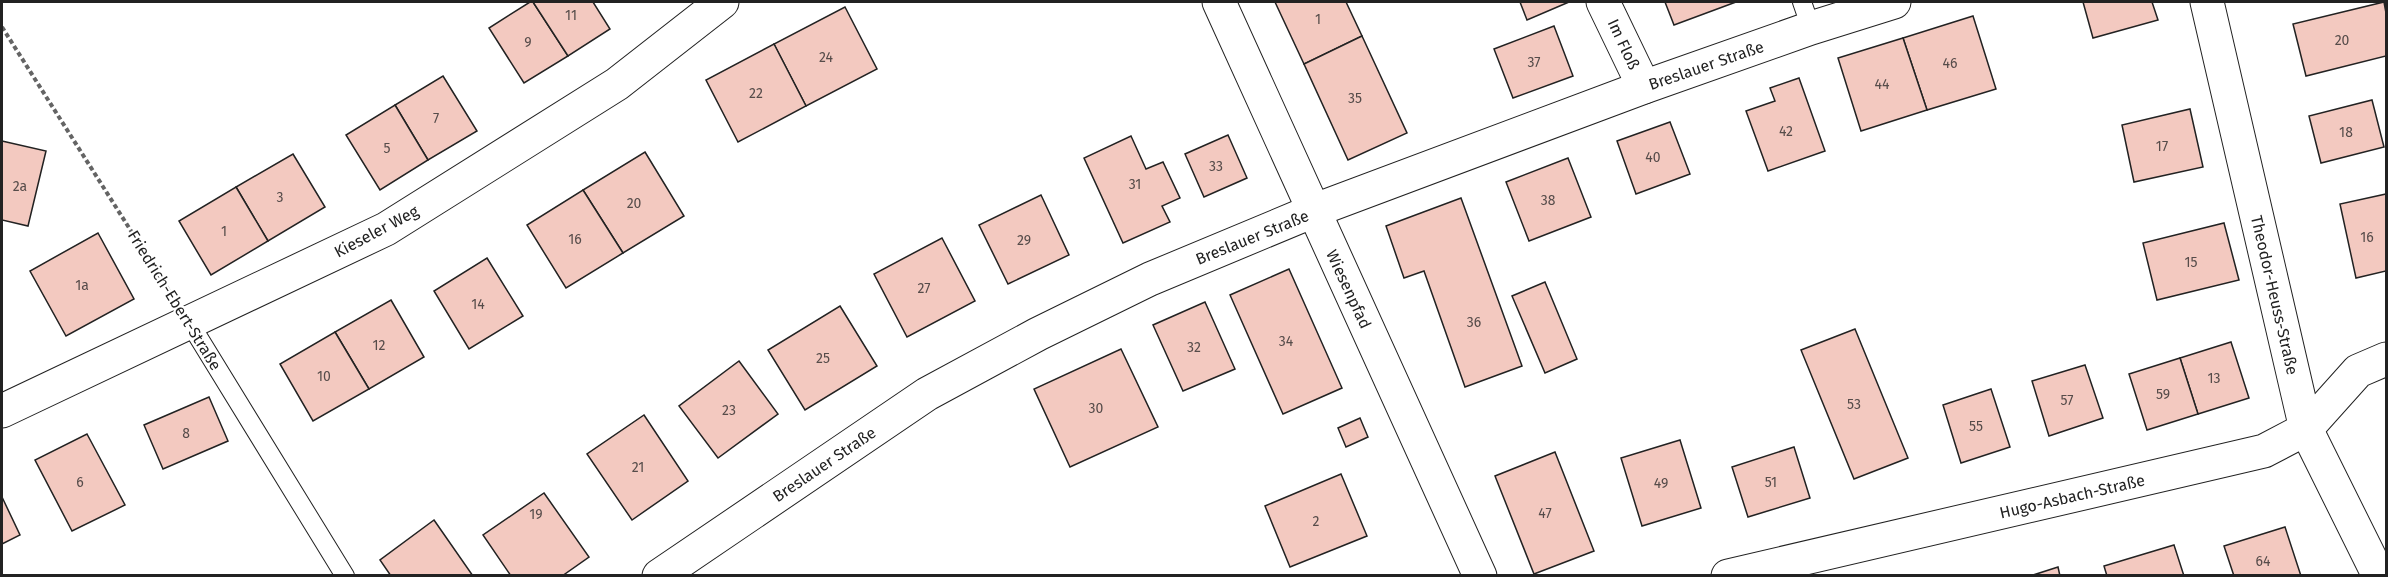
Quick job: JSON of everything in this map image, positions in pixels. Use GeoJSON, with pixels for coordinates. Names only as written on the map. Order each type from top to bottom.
{"type":"FeatureCollection","features":[{"type":"Feature","properties":{"kind":"street","name":"Kieseler Weg"},"geometry":{"type":"LineString","coordinates":[[2,411],[386,229],[617,84],[722,2]]}},
{"type":"Feature","properties":{"kind":"street","name":"Wiesenpfad"},"geometry":{"type":"LineString","coordinates":[[1219,2],[1480,576]]}},
{"type":"Feature","properties":{"kind":"street","name":"Im Floß"},"geometry":{"type":"LineString","coordinates":[[1604,2],[1644,87]]}},
{"type":"Feature","properties":{"kind":"street","name":"Breslauer Straße"},"geometry":{"type":"LineString","coordinates":[[659,576],[927,394],[1038,334],[1150,279],[1313,212],[1644,87],[1807,15],[1894,2]]}},
{"type":"Feature","properties":{"kind":"street","name":"Theodor-Heuss-Straße"},"geometry":{"type":"LineString","coordinates":[[2207,2],[2306,429],[2379,576]]}},
{"type":"Feature","properties":{"kind":"street","name":"Hugo-Asbach-Straße"},"geometry":{"type":"LineString","coordinates":[[1728,576],[2264,452],[2306,429],[2358,371],[2386,359]]}},
{"type":"Feature","properties":{"kind":"lane","name":"Friedrich-Ebert-Straße"},"geometry":{"type":"LineString","coordinates":[[189,322],[345,576]]}},
{"type":"Feature","properties":{"kind":"path","name":"Friedrich-Ebert-Straße"},"geometry":{"type":"LineString","coordinates":[[2,27],[189,322]]}},
{"type":"Feature","properties":{"kind":"building"},"geometry":{"type":"Polygon","coordinates":[[[533,2],[568,56],[524,83],[489,28],[533,2]]]}},
{"type":"Feature","properties":{"kind":"building"},"geometry":{"type":"Polygon","coordinates":[[[533,2],[593,2],[610,29],[568,56],[533,2]]]}},
{"type":"Feature","properties":{"kind":"building"},"geometry":{"type":"Polygon","coordinates":[[[1275,2],[1346,2],[1362,36],[1304,64],[1275,2]]]}},
{"type":"Feature","properties":{"kind":"building"},"geometry":{"type":"Polygon","coordinates":[[[1520,2],[1569,2],[1527,20],[1520,2]]]}},
{"type":"Feature","properties":{"kind":"building"},"geometry":{"type":"Polygon","coordinates":[[[1665,2],[1736,2],[1674,25],[1665,2]]]}},
{"type":"Feature","properties":{"kind":"building"},"geometry":{"type":"Polygon","coordinates":[[[2083,2],[2152,2],[2158,20],[2093,38],[2083,2]]]}},
{"type":"Feature","properties":{"kind":"building"},"geometry":{"type":"Polygon","coordinates":[[[2384,2],[2386,56],[2306,76],[2293,24],[2384,2]]]}},
{"type":"Feature","properties":{"kind":"building"},"geometry":{"type":"Polygon","coordinates":[[[845,7],[877,69],[806,106],[774,44],[845,7]]]}},
{"type":"Feature","properties":{"kind":"building"},"geometry":{"type":"Polygon","coordinates":[[[1973,16],[1996,89],[1927,110],[1903,38],[1973,16]]]}},
{"type":"Feature","properties":{"kind":"building"},"geometry":{"type":"Polygon","coordinates":[[[1554,26],[1573,76],[1513,98],[1494,49],[1554,26]]]}},
{"type":"Feature","properties":{"kind":"building"},"geometry":{"type":"Polygon","coordinates":[[[1362,36],[1407,133],[1348,160],[1304,64],[1362,36]]]}},
{"type":"Feature","properties":{"kind":"building"},"geometry":{"type":"Polygon","coordinates":[[[1903,38],[1927,110],[1861,131],[1838,58],[1903,38]]]}},
{"type":"Feature","properties":{"kind":"building"},"geometry":{"type":"Polygon","coordinates":[[[774,44],[806,106],[738,142],[706,80],[774,44]]]}},
{"type":"Feature","properties":{"kind":"building"},"geometry":{"type":"Polygon","coordinates":[[[443,76],[477,131],[428,160],[395,105],[443,76]]]}},
{"type":"Feature","properties":{"kind":"building"},"geometry":{"type":"Polygon","coordinates":[[[1799,78],[1825,151],[1768,171],[1746,111],[1775,101],[1770,88],[1799,78]]]}},
{"type":"Feature","properties":{"kind":"building"},"geometry":{"type":"Polygon","coordinates":[[[2372,100],[2384,147],[2321,163],[2309,116],[2372,100]]]}},
{"type":"Feature","properties":{"kind":"building"},"geometry":{"type":"Polygon","coordinates":[[[395,105],[428,160],[380,190],[346,135],[395,105]]]}},
{"type":"Feature","properties":{"kind":"building"},"geometry":{"type":"Polygon","coordinates":[[[2190,109],[2203,167],[2134,182],[2122,125],[2190,109]]]}},
{"type":"Feature","properties":{"kind":"building"},"geometry":{"type":"Polygon","coordinates":[[[1670,122],[1690,174],[1636,194],[1617,141],[1670,122]]]}},
{"type":"Feature","properties":{"kind":"building"},"geometry":{"type":"Polygon","coordinates":[[[1228,135],[1247,178],[1204,197],[1185,154],[1228,135]]]}},
{"type":"Feature","properties":{"kind":"building"},"geometry":{"type":"Polygon","coordinates":[[[1131,136],[1146,169],[1163,162],[1180,198],[1162,206],[1170,222],[1123,243],[1084,158],[1131,136]]]}},
{"type":"Feature","properties":{"kind":"building"},"geometry":{"type":"Polygon","coordinates":[[[2,141],[46,151],[28,226],[2,220],[2,141]]]}},
{"type":"Feature","properties":{"kind":"building"},"geometry":{"type":"Polygon","coordinates":[[[645,152],[684,216],[623,253],[583,190],[645,152]]]}},
{"type":"Feature","properties":{"kind":"building"},"geometry":{"type":"Polygon","coordinates":[[[293,154],[325,207],[268,241],[236,187],[293,154]]]}},
{"type":"Feature","properties":{"kind":"building"},"geometry":{"type":"Polygon","coordinates":[[[1568,158],[1591,217],[1529,241],[1506,182],[1568,158]]]}},
{"type":"Feature","properties":{"kind":"building"},"geometry":{"type":"Polygon","coordinates":[[[236,187],[268,241],[211,275],[179,221],[236,187]]]}},
{"type":"Feature","properties":{"kind":"building"},"geometry":{"type":"Polygon","coordinates":[[[583,190],[623,253],[566,288],[527,225],[583,190]]]}},
{"type":"Feature","properties":{"kind":"building"},"geometry":{"type":"Polygon","coordinates":[[[2386,194],[2386,271],[2356,278],[2340,204],[2386,194]]]}},
{"type":"Feature","properties":{"kind":"building"},"geometry":{"type":"Polygon","coordinates":[[[1041,195],[1069,255],[1008,284],[979,225],[1041,195]]]}},
{"type":"Feature","properties":{"kind":"building"},"geometry":{"type":"Polygon","coordinates":[[[1461,198],[1522,366],[1465,387],[1424,271],[1404,278],[1386,226],[1461,198]]]}},
{"type":"Feature","properties":{"kind":"building"},"geometry":{"type":"Polygon","coordinates":[[[2224,223],[2239,280],[2157,300],[2143,243],[2224,223]]]}},
{"type":"Feature","properties":{"kind":"building"},"geometry":{"type":"Polygon","coordinates":[[[98,233],[134,299],[66,336],[30,271],[98,233]]]}},
{"type":"Feature","properties":{"kind":"building"},"geometry":{"type":"Polygon","coordinates":[[[942,238],[975,301],[907,337],[874,274],[942,238]]]}},
{"type":"Feature","properties":{"kind":"building"},"geometry":{"type":"Polygon","coordinates":[[[487,258],[523,316],[469,349],[434,291],[487,258]]]}},
{"type":"Feature","properties":{"kind":"building"},"geometry":{"type":"Polygon","coordinates":[[[1289,269],[1342,388],[1283,414],[1230,295],[1289,269]]]}},
{"type":"Feature","properties":{"kind":"building"},"geometry":{"type":"Polygon","coordinates":[[[1545,282],[1577,359],[1545,373],[1512,296],[1545,282]]]}},
{"type":"Feature","properties":{"kind":"building"},"geometry":{"type":"Polygon","coordinates":[[[391,300],[424,357],[369,389],[335,332],[391,300]]]}},
{"type":"Feature","properties":{"kind":"building"},"geometry":{"type":"Polygon","coordinates":[[[1205,302],[1235,369],[1183,391],[1153,325],[1205,302]]]}},
{"type":"Feature","properties":{"kind":"building"},"geometry":{"type":"Polygon","coordinates":[[[840,306],[877,366],[805,410],[768,350],[840,306]]]}},
{"type":"Feature","properties":{"kind":"building"},"geometry":{"type":"Polygon","coordinates":[[[1855,329],[1908,458],[1854,479],[1801,350],[1855,329]]]}},
{"type":"Feature","properties":{"kind":"building"},"geometry":{"type":"Polygon","coordinates":[[[335,332],[369,389],[313,421],[280,364],[335,332]]]}},
{"type":"Feature","properties":{"kind":"building"},"geometry":{"type":"Polygon","coordinates":[[[2231,342],[2249,398],[2198,414],[2180,358],[2231,342]]]}},
{"type":"Feature","properties":{"kind":"building"},"geometry":{"type":"Polygon","coordinates":[[[1121,349],[1158,427],[1070,467],[1034,389],[1121,349]]]}},
{"type":"Feature","properties":{"kind":"building"},"geometry":{"type":"Polygon","coordinates":[[[2180,358],[2198,414],[2147,430],[2129,374],[2180,358]]]}},
{"type":"Feature","properties":{"kind":"building"},"geometry":{"type":"Polygon","coordinates":[[[739,361],[778,414],[718,458],[679,406],[739,361]]]}},
{"type":"Feature","properties":{"kind":"building"},"geometry":{"type":"Polygon","coordinates":[[[2085,365],[2103,418],[2049,436],[2032,381],[2085,365]]]}},
{"type":"Feature","properties":{"kind":"building"},"geometry":{"type":"Polygon","coordinates":[[[1991,389],[2010,447],[1961,463],[1943,405],[1991,389]]]}},
{"type":"Feature","properties":{"kind":"building"},"geometry":{"type":"Polygon","coordinates":[[[209,397],[228,441],[163,469],[144,425],[209,397]]]}},
{"type":"Feature","properties":{"kind":"building"},"geometry":{"type":"Polygon","coordinates":[[[644,415],[688,481],[632,520],[587,454],[644,415]]]}},
{"type":"Feature","properties":{"kind":"building"},"geometry":{"type":"Polygon","coordinates":[[[1360,418],[1368,437],[1346,447],[1338,428],[1360,418]]]}},
{"type":"Feature","properties":{"kind":"building"},"geometry":{"type":"Polygon","coordinates":[[[87,434],[125,505],[72,531],[35,460],[87,434]]]}},
{"type":"Feature","properties":{"kind":"building"},"geometry":{"type":"Polygon","coordinates":[[[1680,440],[1701,508],[1642,526],[1621,458],[1680,440]]]}},
{"type":"Feature","properties":{"kind":"building"},"geometry":{"type":"Polygon","coordinates":[[[1794,447],[1810,498],[1748,517],[1732,467],[1794,447]]]}},
{"type":"Feature","properties":{"kind":"building"},"geometry":{"type":"Polygon","coordinates":[[[1555,452],[1594,551],[1534,574],[1495,476],[1555,452]]]}},
{"type":"Feature","properties":{"kind":"building"},"geometry":{"type":"Polygon","coordinates":[[[1341,474],[1367,536],[1290,567],[1265,506],[1341,474]]]}},
{"type":"Feature","properties":{"kind":"building"},"geometry":{"type":"Polygon","coordinates":[[[544,493],[589,557],[562,576],[511,576],[483,535],[544,493]]]}},
{"type":"Feature","properties":{"kind":"building"},"geometry":{"type":"Polygon","coordinates":[[[2,497],[20,535],[2,544],[2,497]]]}},
{"type":"Feature","properties":{"kind":"building"},"geometry":{"type":"Polygon","coordinates":[[[434,520],[473,576],[391,576],[380,560],[434,520]]]}},
{"type":"Feature","properties":{"kind":"building"},"geometry":{"type":"Polygon","coordinates":[[[2285,527],[2301,576],[2234,576],[2224,546],[2285,527]]]}},
{"type":"Feature","properties":{"kind":"building"},"geometry":{"type":"Polygon","coordinates":[[[2174,545],[2184,576],[2107,576],[2104,566],[2174,545]]]}},
{"type":"Feature","properties":{"kind":"building"},"geometry":{"type":"Polygon","coordinates":[[[2058,567],[2060,576],[2030,576],[2058,567]]]}}]}
